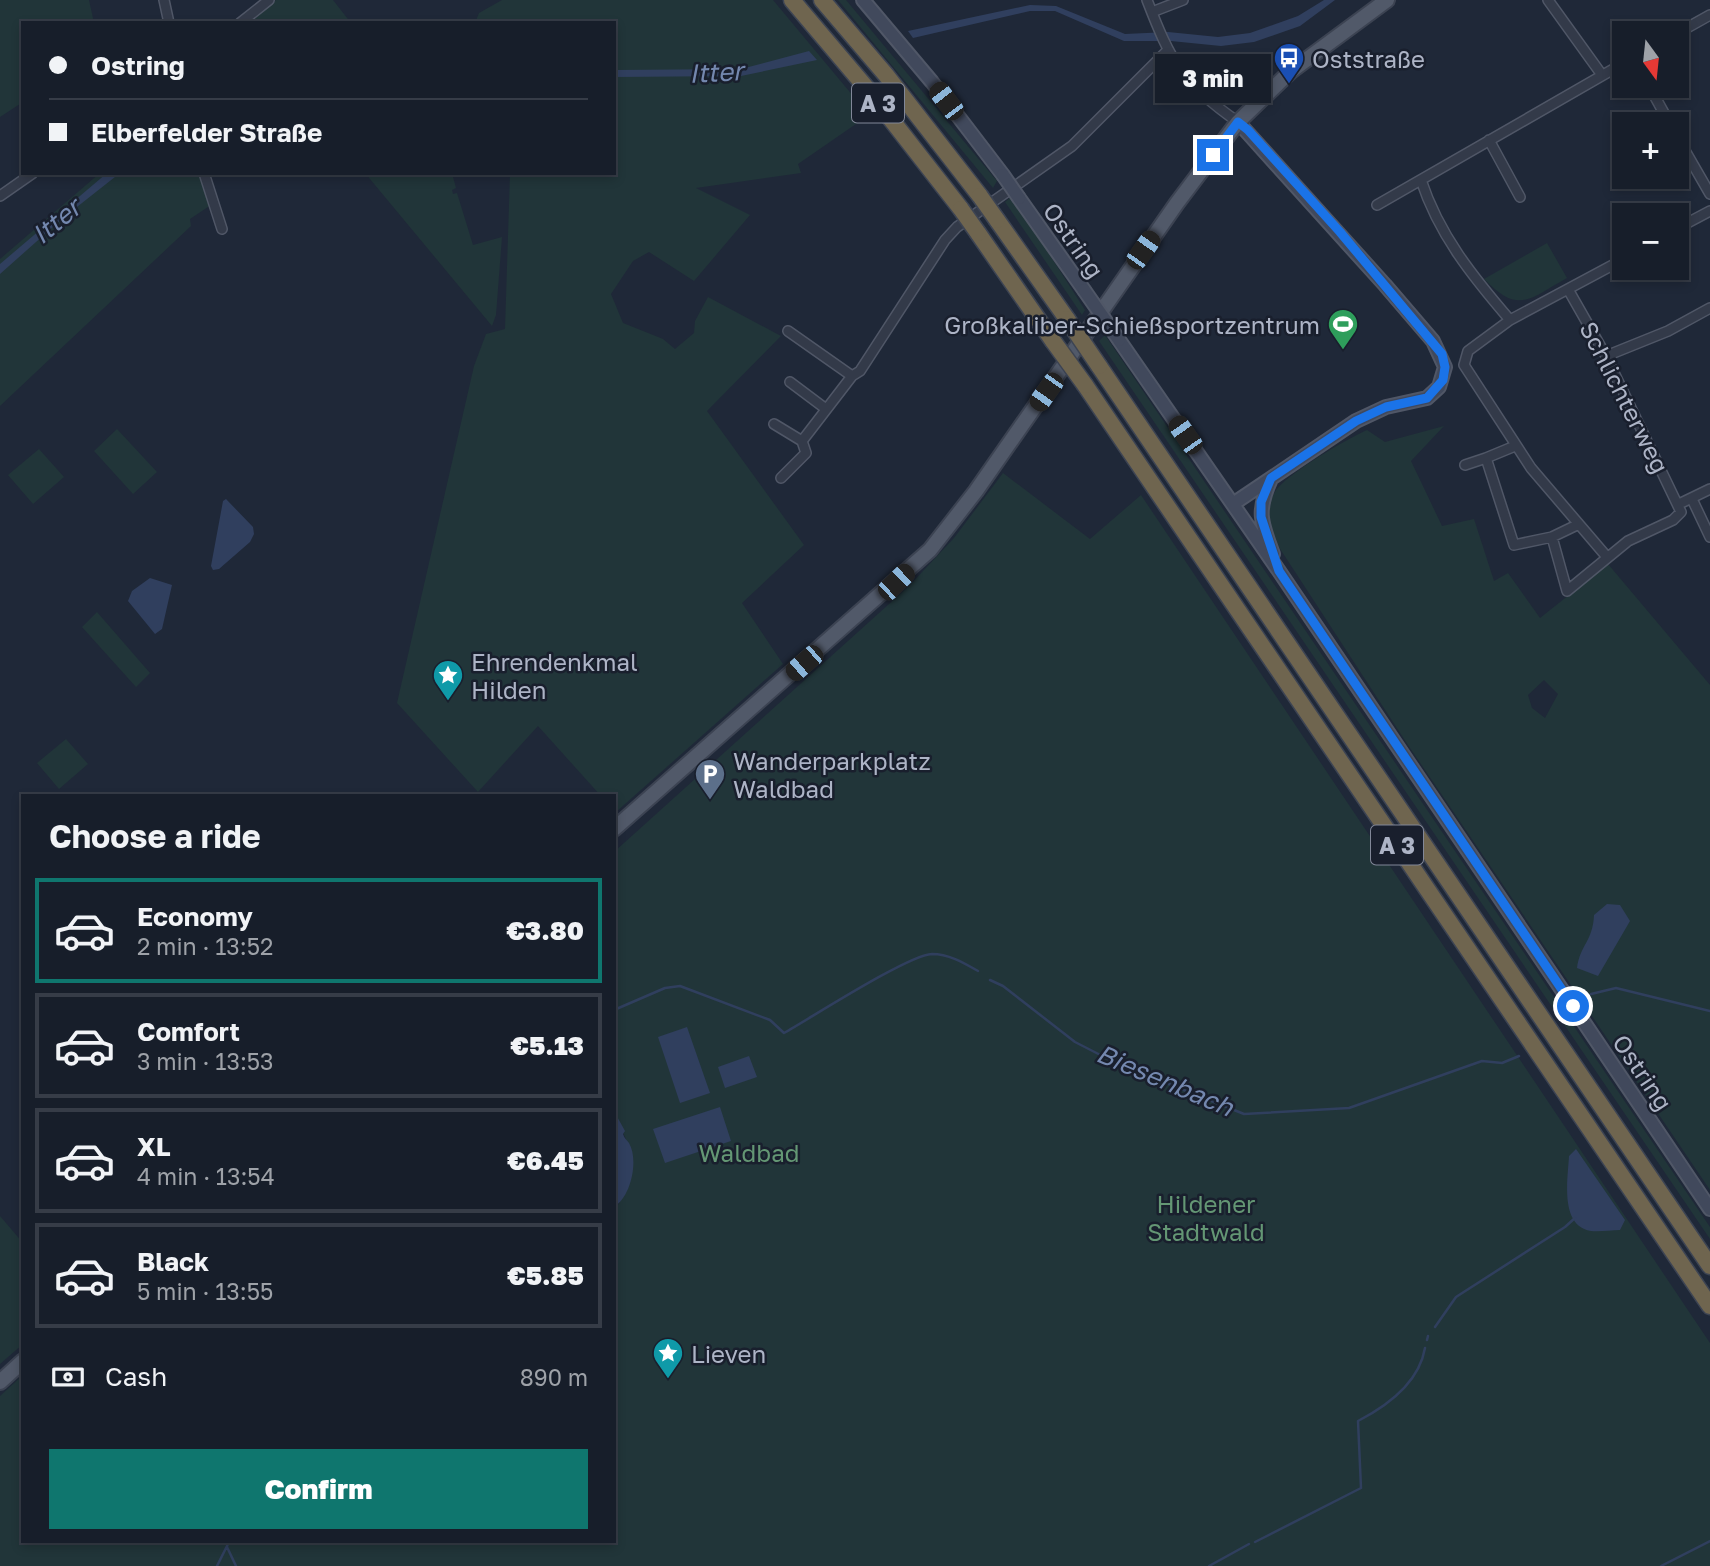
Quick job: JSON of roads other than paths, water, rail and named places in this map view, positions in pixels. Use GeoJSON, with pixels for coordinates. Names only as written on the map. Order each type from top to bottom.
{"type":"FeatureCollection","features":[{"type":"Feature","properties":{"kind":"highway","name":"A 3"},"geometry":{"type":"LineString","coordinates":[[792,0],[869,91],[961,209],[1085,385],[1710,1306]]}},
{"type":"Feature","properties":{"kind":"highway","name":"A 3"},"geometry":{"type":"LineString","coordinates":[[822,0],[886,75],[997,220],[1710,1266]]}},
{"type":"Feature","properties":{"kind":"main road","name":"Ostring"},"geometry":{"type":"LineString","coordinates":[[863,0],[932,82],[1084,290],[1279,571],[1710,1209]]}},
{"type":"Feature","properties":{"kind":"main road"},"geometry":{"type":"LineString","coordinates":[[616,827],[930,550],[976,491],[1177,203],[1238,122],[1291,71],[1387,0]]}},
{"type":"Feature","properties":{"kind":"main road"},"geometry":{"type":"LineString","coordinates":[[1233,505],[1356,421],[1386,407],[1427,398],[1439,387],[1445,367],[1433,341],[1238,122]]}},
{"type":"Feature","properties":{"kind":"main road"},"geometry":{"type":"LineString","coordinates":[[1271,478],[1261,502],[1261,517],[1279,571]]}},
{"type":"Feature","properties":{"kind":"main road"},"geometry":{"type":"LineString","coordinates":[[0,1382],[21,1364]]}},
{"type":"Feature","properties":{"kind":"street"},"geometry":{"type":"LineString","coordinates":[[164,0],[169,21]]}},
{"type":"Feature","properties":{"kind":"street"},"geometry":{"type":"LineString","coordinates":[[243,21],[269,0]]}},
{"type":"Feature","properties":{"kind":"street"},"geometry":{"type":"LineString","coordinates":[[1147,0],[1165,47],[1191,83],[1238,122]]}},
{"type":"Feature","properties":{"kind":"street"},"geometry":{"type":"LineString","coordinates":[[1152,12],[1183,0]]}},
{"type":"Feature","properties":{"kind":"street"},"geometry":{"type":"LineString","coordinates":[[1548,0],[1602,75]]}},
{"type":"Feature","properties":{"kind":"street"},"geometry":{"type":"LineString","coordinates":[[1689,27],[1710,15]]}},
{"type":"Feature","properties":{"kind":"street"},"geometry":{"type":"LineString","coordinates":[[802,441],[852,376],[860,371],[945,240],[957,227],[1072,146],[1165,47]]}},
{"type":"Feature","properties":{"kind":"street"},"geometry":{"type":"LineString","coordinates":[[1377,205],[1612,70]]}},
{"type":"Feature","properties":{"kind":"street"},"geometry":{"type":"LineString","coordinates":[[1489,140],[1520,197]]}},
{"type":"Feature","properties":{"kind":"street"},"geometry":{"type":"LineString","coordinates":[[1689,158],[1710,194]]}},
{"type":"Feature","properties":{"kind":"street"},"geometry":{"type":"LineString","coordinates":[[0,196],[30,175]]}},
{"type":"Feature","properties":{"kind":"street"},"geometry":{"type":"LineString","coordinates":[[205,175],[222,229]]}},
{"type":"Feature","properties":{"kind":"street"},"geometry":{"type":"LineString","coordinates":[[1421,180],[1442,229],[1462,263],[1510,320]]}},
{"type":"Feature","properties":{"kind":"street"},"geometry":{"type":"LineString","coordinates":[[1689,222],[1710,211]]}},
{"type":"Feature","properties":{"kind":"street"},"geometry":{"type":"LineString","coordinates":[[1607,557],[1515,446],[1464,365],[1468,351],[1510,320],[1569,291],[1612,265]]}},
{"type":"Feature","properties":{"kind":"street","name":"Schlichterweg"},"geometry":{"type":"LineString","coordinates":[[1569,291],[1606,356],[1679,504]]}},
{"type":"Feature","properties":{"kind":"street"},"geometry":{"type":"LineString","coordinates":[[1606,356],[1668,331],[1710,308]]}},
{"type":"Feature","properties":{"kind":"street"},"geometry":{"type":"LineString","coordinates":[[788,331],[852,376]]}},
{"type":"Feature","properties":{"kind":"street"},"geometry":{"type":"LineString","coordinates":[[790,382],[826,409]]}},
{"type":"Feature","properties":{"kind":"street"},"geometry":{"type":"LineString","coordinates":[[774,424],[802,441],[806,453],[781,478]]}},
{"type":"Feature","properties":{"kind":"street"},"geometry":{"type":"LineString","coordinates":[[1465,465],[1515,446]]}},
{"type":"Feature","properties":{"kind":"street"},"geometry":{"type":"LineString","coordinates":[[1486,458],[1514,545],[1552,537],[1578,524]]}},
{"type":"Feature","properties":{"kind":"street"},"geometry":{"type":"LineString","coordinates":[[1552,537],[1567,591],[1635,537],[1680,517],[1679,504],[1710,489]]}},
{"type":"Feature","properties":{"kind":"street"},"geometry":{"type":"LineString","coordinates":[[1692,499],[1710,537]]}},
{"type":"Feature","properties":{"kind":"water"},"geometry":{"type":"Polygon","coordinates":[[[1324,0],[1335,0],[1300,26],[1254,42],[1221,46],[1171,41],[1124,41],[1055,11],[1030,11],[913,38],[908,31],[1030,5],[1056,6],[1125,34],[1168,32],[1218,37],[1250,33],[1298,16],[1324,0]]]}},
{"type":"Feature","properties":{"kind":"water","name":"Itter"},"geometry":{"type":"Polygon","coordinates":[[[809,51],[817,60],[741,76],[616,77],[616,70],[741,69],[809,51]]]}},
{"type":"Feature","properties":{"kind":"water","name":"Itter"},"geometry":{"type":"Polygon","coordinates":[[[105,175],[117,175],[63,218],[0,274],[0,264],[105,175]]]}},
{"type":"Feature","properties":{"kind":"water"},"geometry":{"type":"Polygon","coordinates":[[[226,499],[253,527],[254,534],[250,542],[219,569],[213,570],[211,566],[223,501],[226,499]]]}},
{"type":"Feature","properties":{"kind":"water"},"geometry":{"type":"Polygon","coordinates":[[[150,578],[172,585],[162,629],[155,634],[128,601],[132,591],[150,578]]]}},
{"type":"Feature","properties":{"kind":"water"},"geometry":{"type":"Polygon","coordinates":[[[1607,904],[1620,905],[1630,921],[1598,976],[1577,968],[1594,915],[1607,904]]]}},
{"type":"Feature","properties":{"kind":"water"},"geometry":{"type":"Polygon","coordinates":[[[687,1027],[710,1093],[680,1103],[658,1037],[687,1027]]]}},
{"type":"Feature","properties":{"kind":"water"},"geometry":{"type":"Polygon","coordinates":[[[749,1056],[757,1077],[725,1088],[718,1067],[749,1056]]]}},
{"type":"Feature","properties":{"kind":"water"},"geometry":{"type":"Polygon","coordinates":[[[720,1107],[731,1141],[665,1163],[653,1129],[720,1107]]]}},
{"type":"Feature","properties":{"kind":"water"},"geometry":{"type":"Polygon","coordinates":[[[616,1115],[625,1131],[623,1134],[632,1150],[633,1159],[632,1178],[616,1205],[616,1115]]]}},
{"type":"Feature","properties":{"kind":"water"},"geometry":{"type":"Polygon","coordinates":[[[1576,1149],[1625,1220],[1620,1230],[1591,1231],[1574,1220],[1567,1188],[1569,1156],[1576,1149]]]}},
{"type":"Feature","properties":{"kind":"waterway","name":"Biesenbach"},"geometry":{"type":"LineString","coordinates":[[616,1009],[665,988],[680,986],[770,1020],[784,1033],[882,975],[920,957],[932,954],[944,956],[978,971]]}},
{"type":"Feature","properties":{"kind":"waterway","name":"Biesenbach"},"geometry":{"type":"LineString","coordinates":[[990,980],[1003,986],[1075,1042],[1116,1063],[1244,1114],[1349,1108],[1482,1061],[1502,1063],[1519,1056]]}},
{"type":"Feature","properties":{"kind":"waterway","name":"Biesenbach"},"geometry":{"type":"LineString","coordinates":[[1591,994],[1616,988],[1710,1011]]}},
{"type":"Feature","properties":{"kind":"waterway"},"geometry":{"type":"LineString","coordinates":[[1435,1327],[1456,1297],[1575,1218]]}},
{"type":"Feature","properties":{"kind":"waterway"},"geometry":{"type":"LineString","coordinates":[[1427,1340],[1428,1336]]}},
{"type":"Feature","properties":{"kind":"waterway"},"geometry":{"type":"LineString","coordinates":[[1255,1542],[1361,1488],[1358,1421],[1390,1401],[1409,1383],[1422,1361],[1425,1348]]}},
{"type":"Feature","properties":{"kind":"waterway"},"geometry":{"type":"LineString","coordinates":[[1661,1566],[1710,1541]]}},
{"type":"Feature","properties":{"kind":"waterway","name":"Biesenbach"},"geometry":{"type":"LineString","coordinates":[[217,1566],[228,1543]]}},
{"type":"Feature","properties":{"kind":"waterway"},"geometry":{"type":"LineString","coordinates":[[1209,1566],[1249,1544]]}},
{"type":"Feature","properties":{"kind":"waterway"},"geometry":{"type":"LineString","coordinates":[[227,1547],[236,1566]]}},
{"type":"Feature","properties":{"kind":"place","name":"Oststraße"},"geometry":{"type":"Point","coordinates":[1289,85]}},
{"type":"Feature","properties":{"kind":"place","name":"Großkaliber-Schießsportzentrum"},"geometry":{"type":"Point","coordinates":[1343,351]}},
{"type":"Feature","properties":{"kind":"place","name":"Ehrendenkmal Hilden"},"geometry":{"type":"Point","coordinates":[448,702]}},
{"type":"Feature","properties":{"kind":"place","name":"Wanderparkplatz Waldbad"},"geometry":{"type":"Point","coordinates":[710,801]}},
{"type":"Feature","properties":{"kind":"place","name":"Lieven"},"geometry":{"type":"Point","coordinates":[668,1380]}},
{"type":"Feature","properties":{"kind":"park label","name":"Waldbad"},"geometry":{"type":"Point","coordinates":[749,1152]}},
{"type":"Feature","properties":{"kind":"park label","name":"Hildener Stadtwald"},"geometry":{"type":"Point","coordinates":[1206,1217]}}]}
